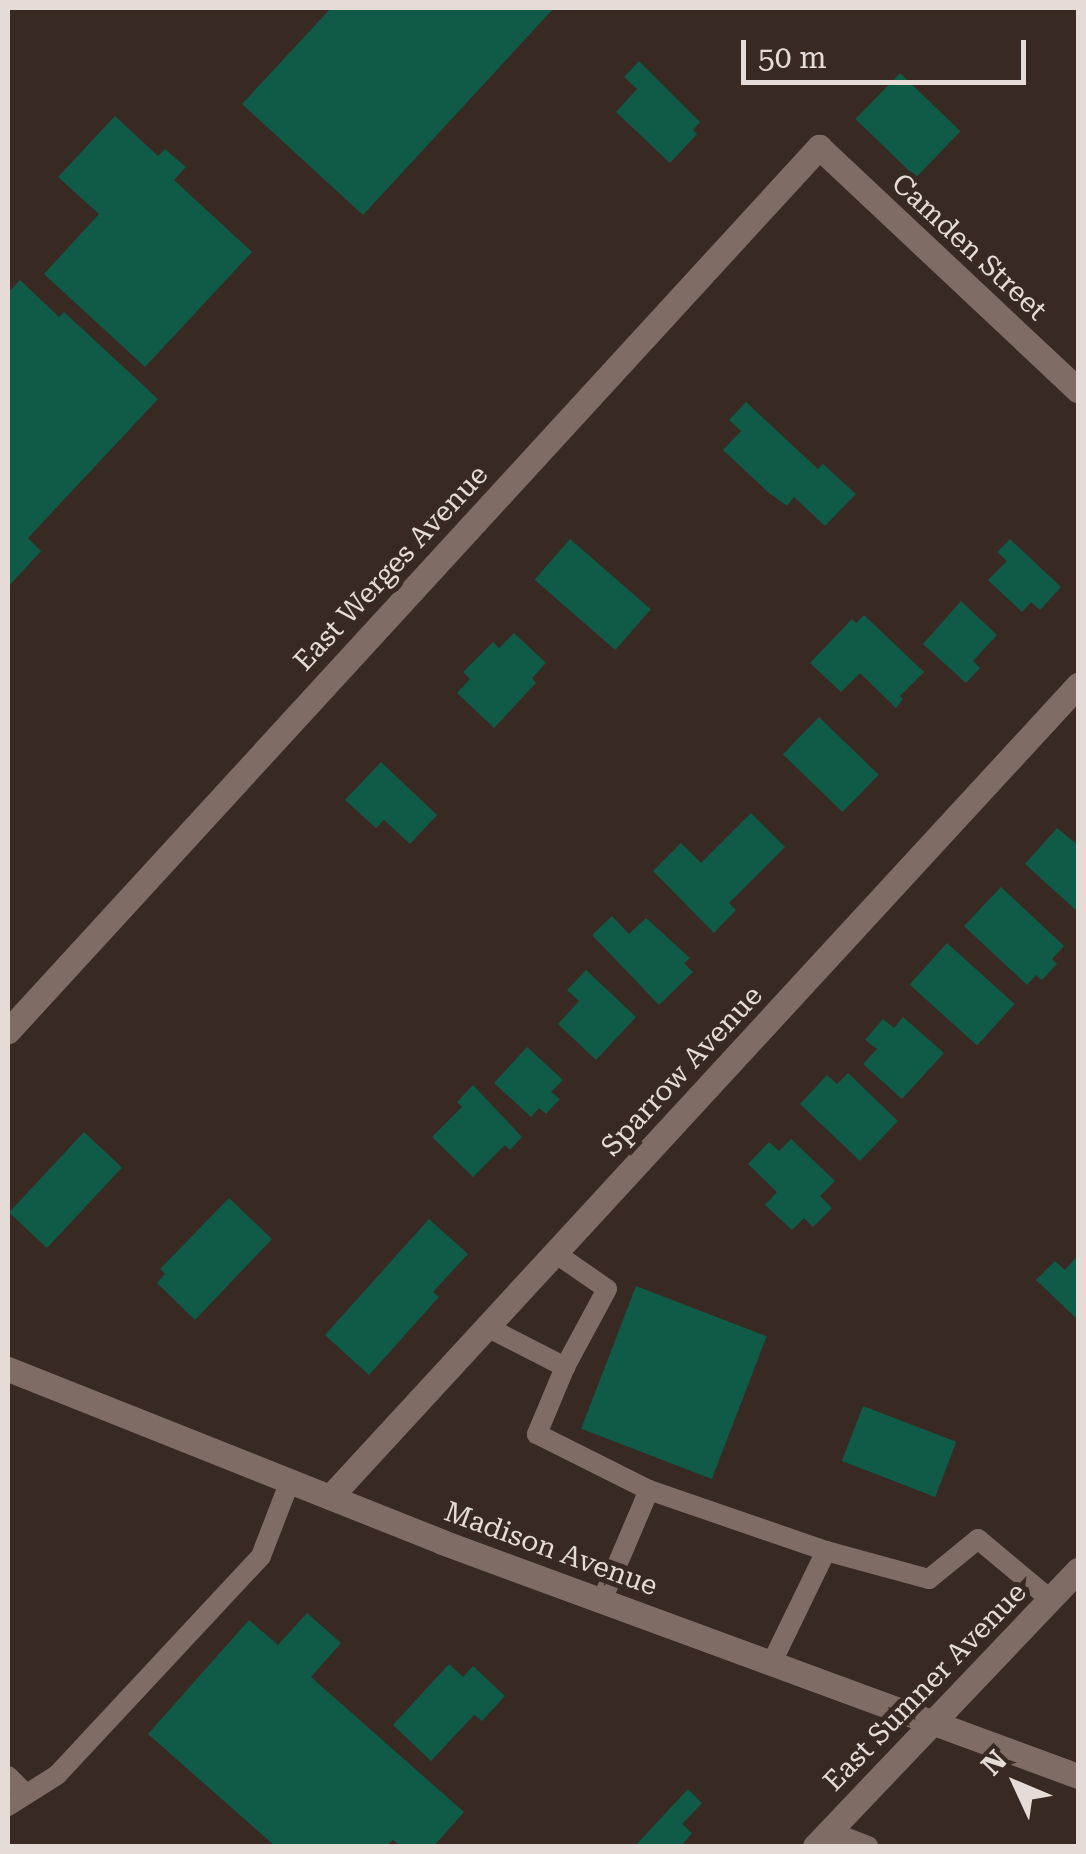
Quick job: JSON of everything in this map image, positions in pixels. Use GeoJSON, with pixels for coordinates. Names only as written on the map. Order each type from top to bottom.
{"type":"FeatureCollection","features":[{"type":"Feature","properties":{"kind":"street","name":"Camden Street"},"geometry":{"type":"LineString","coordinates":[[818,147],[1078,390]]}},
{"type":"Feature","properties":{"kind":"street","name":"East Werges Avenue"},"geometry":{"type":"LineString","coordinates":[[8,1031],[818,147]]}},
{"type":"Feature","properties":{"kind":"street","name":"Sparrow Avenue"},"geometry":{"type":"LineString","coordinates":[[330,1497],[1078,685]]}},
{"type":"Feature","properties":{"kind":"street","name":"Madison Avenue"},"geometry":{"type":"LineString","coordinates":[[8,1369],[330,1497],[1078,1776]]}},
{"type":"Feature","properties":{"kind":"street","name":"East Sumner Avenue"},"geometry":{"type":"LineString","coordinates":[[822,1839],[1078,1570]]}},
{"type":"Feature","properties":{"kind":"lane"},"geometry":{"type":"LineString","coordinates":[[555,1253],[607,1288],[565,1367],[537,1434],[649,1490],[826,1552],[929,1579],[978,1539],[1051,1600]]}},
{"type":"Feature","properties":{"kind":"lane"},"geometry":{"type":"LineString","coordinates":[[486,1328],[565,1367]]}},
{"type":"Feature","properties":{"kind":"lane"},"geometry":{"type":"LineString","coordinates":[[8,1806],[57,1775],[261,1556],[290,1481]]}},
{"type":"Feature","properties":{"kind":"lane"},"geometry":{"type":"LineString","coordinates":[[602,1600],[649,1490]]}},
{"type":"Feature","properties":{"kind":"lane"},"geometry":{"type":"LineString","coordinates":[[772,1662],[826,1552]]}},
{"type":"Feature","properties":{"kind":"lane"},"geometry":{"type":"LineString","coordinates":[[8,1776],[26,1794]]}},
{"type":"Feature","properties":{"kind":"lane"},"geometry":{"type":"LineString","coordinates":[[822,1839],[868,1846]]}},
{"type":"Feature","properties":{"kind":"building"},"geometry":{"type":"Polygon","coordinates":[[[331,8],[554,8],[363,215],[242,104],[331,8]]]}},
{"type":"Feature","properties":{"kind":"building"},"geometry":{"type":"Polygon","coordinates":[[[639,61],[700,122],[693,130],[697,134],[670,163],[616,112],[637,89],[624,77],[639,61]]]}},
{"type":"Feature","properties":{"kind":"building"},"geometry":{"type":"Polygon","coordinates":[[[900,73],[960,131],[916,177],[856,119],[900,73]]]}},
{"type":"Feature","properties":{"kind":"building"},"geometry":{"type":"Polygon","coordinates":[[[115,116],[158,156],[165,149],[186,167],[174,180],[252,252],[145,367],[44,274],[99,214],[58,177],[115,116]]]}},
{"type":"Feature","properties":{"kind":"building"},"geometry":{"type":"Polygon","coordinates":[[[20,280],[59,317],[64,312],[158,399],[28,538],[41,551],[8,587],[8,293],[20,280]]]}},
{"type":"Feature","properties":{"kind":"building"},"geometry":{"type":"Polygon","coordinates":[[[746,402],[818,469],[823,464],[856,494],[825,526],[794,497],[787,506],[769,493],[723,450],[741,431],[729,420],[746,402]]]}},
{"type":"Feature","properties":{"kind":"building"},"geometry":{"type":"Polygon","coordinates":[[[570,539],[651,609],[615,650],[535,580],[570,539]]]}},
{"type":"Feature","properties":{"kind":"building"},"geometry":{"type":"Polygon","coordinates":[[[1010,539],[1061,587],[1040,610],[1031,602],[1022,612],[988,580],[1007,561],[997,552],[1010,539]]]}},
{"type":"Feature","properties":{"kind":"building"},"geometry":{"type":"Polygon","coordinates":[[[961,601],[997,635],[973,661],[980,668],[966,683],[923,644],[961,601]]]}},
{"type":"Feature","properties":{"kind":"building"},"geometry":{"type":"Polygon","coordinates":[[[864,615],[924,672],[900,696],[903,699],[896,708],[860,673],[841,692],[810,663],[852,619],[856,623],[864,615]]]}},
{"type":"Feature","properties":{"kind":"building"},"geometry":{"type":"Polygon","coordinates":[[[514,633],[546,663],[532,678],[536,683],[494,728],[457,693],[470,679],[463,672],[493,642],[499,648],[514,633]]]}},
{"type":"Feature","properties":{"kind":"building"},"geometry":{"type":"Polygon","coordinates":[[[819,717],[879,775],[843,812],[783,754],[819,717]]]}},
{"type":"Feature","properties":{"kind":"building"},"geometry":{"type":"Polygon","coordinates":[[[381,762],[437,815],[410,844],[384,820],[376,828],[345,800],[381,762]]]}},
{"type":"Feature","properties":{"kind":"building"},"geometry":{"type":"Polygon","coordinates":[[[751,813],[785,847],[729,903],[736,910],[714,933],[653,871],[681,843],[701,863],[751,813]]]}},
{"type":"Feature","properties":{"kind":"building"},"geometry":{"type":"Polygon","coordinates":[[[1057,828],[1078,845],[1078,912],[1025,864],[1057,828]]]}},
{"type":"Feature","properties":{"kind":"building"},"geometry":{"type":"Polygon","coordinates":[[[1001,887],[1064,946],[1052,959],[1057,964],[1042,980],[1036,975],[1027,985],[964,926],[1001,887]]]}},
{"type":"Feature","properties":{"kind":"building"},"geometry":{"type":"Polygon","coordinates":[[[612,916],[629,934],[646,918],[690,958],[684,963],[693,972],[659,1005],[592,935],[612,916]]]}},
{"type":"Feature","properties":{"kind":"building"},"geometry":{"type":"Polygon","coordinates":[[[947,943],[1015,1004],[977,1046],[910,985],[947,943]]]}},
{"type":"Feature","properties":{"kind":"building"},"geometry":{"type":"Polygon","coordinates":[[[586,970],[636,1017],[596,1060],[558,1024],[579,1001],[567,990],[586,970]]]}},
{"type":"Feature","properties":{"kind":"building"},"geometry":{"type":"Polygon","coordinates":[[[903,1017],[944,1053],[902,1099],[863,1064],[877,1049],[865,1040],[883,1019],[894,1028],[903,1017]]]}},
{"type":"Feature","properties":{"kind":"building"},"geometry":{"type":"Polygon","coordinates":[[[527,1047],[563,1080],[551,1092],[560,1099],[546,1114],[539,1108],[531,1117],[494,1083],[527,1047]]]}},
{"type":"Feature","properties":{"kind":"building"},"geometry":{"type":"Polygon","coordinates":[[[848,1073],[898,1121],[860,1161],[800,1104],[827,1075],[837,1084],[848,1073]]]}},
{"type":"Feature","properties":{"kind":"building"},"geometry":{"type":"Polygon","coordinates":[[[473,1085],[522,1137],[510,1150],[505,1145],[473,1177],[432,1137],[462,1107],[457,1102],[473,1085]]]}},
{"type":"Feature","properties":{"kind":"building"},"geometry":{"type":"Polygon","coordinates":[[[84,1132],[122,1167],[47,1248],[9,1212],[84,1132]]]}},
{"type":"Feature","properties":{"kind":"building"},"geometry":{"type":"Polygon","coordinates":[[[791,1139],[835,1181],[820,1196],[832,1208],[813,1227],[804,1218],[792,1230],[765,1205],[777,1192],[748,1164],[769,1142],[779,1151],[791,1139]]]}},
{"type":"Feature","properties":{"kind":"building"},"geometry":{"type":"Polygon","coordinates":[[[229,1198],[272,1239],[195,1320],[157,1283],[165,1274],[160,1269],[229,1198]]]}},
{"type":"Feature","properties":{"kind":"building"},"geometry":{"type":"Polygon","coordinates":[[[429,1219],[468,1254],[433,1292],[439,1297],[369,1375],[325,1335],[429,1219]]]}},
{"type":"Feature","properties":{"kind":"building"},"geometry":{"type":"Polygon","coordinates":[[[1078,1255],[1078,1320],[1036,1280],[1055,1261],[1065,1270],[1078,1255]]]}},
{"type":"Feature","properties":{"kind":"building"},"geometry":{"type":"Polygon","coordinates":[[[636,1286],[767,1336],[712,1479],[581,1429],[636,1286]]]}},
{"type":"Feature","properties":{"kind":"building"},"geometry":{"type":"Polygon","coordinates":[[[863,1406],[956,1442],[935,1497],[842,1461],[863,1406]]]}},
{"type":"Feature","properties":{"kind":"building"},"geometry":{"type":"Polygon","coordinates":[[[307,1613],[341,1643],[311,1677],[464,1812],[434,1846],[400,1846],[393,1840],[386,1846],[275,1846],[148,1734],[249,1620],[278,1645],[307,1613]]]}},
{"type":"Feature","properties":{"kind":"building"},"geometry":{"type":"Polygon","coordinates":[[[449,1664],[463,1677],[473,1666],[505,1696],[482,1721],[474,1715],[431,1761],[393,1725],[449,1664]]]}},
{"type":"Feature","properties":{"kind":"building"},"geometry":{"type":"Polygon","coordinates":[[[688,1789],[702,1803],[682,1824],[692,1833],[681,1846],[635,1846],[688,1789]]]}}]}
